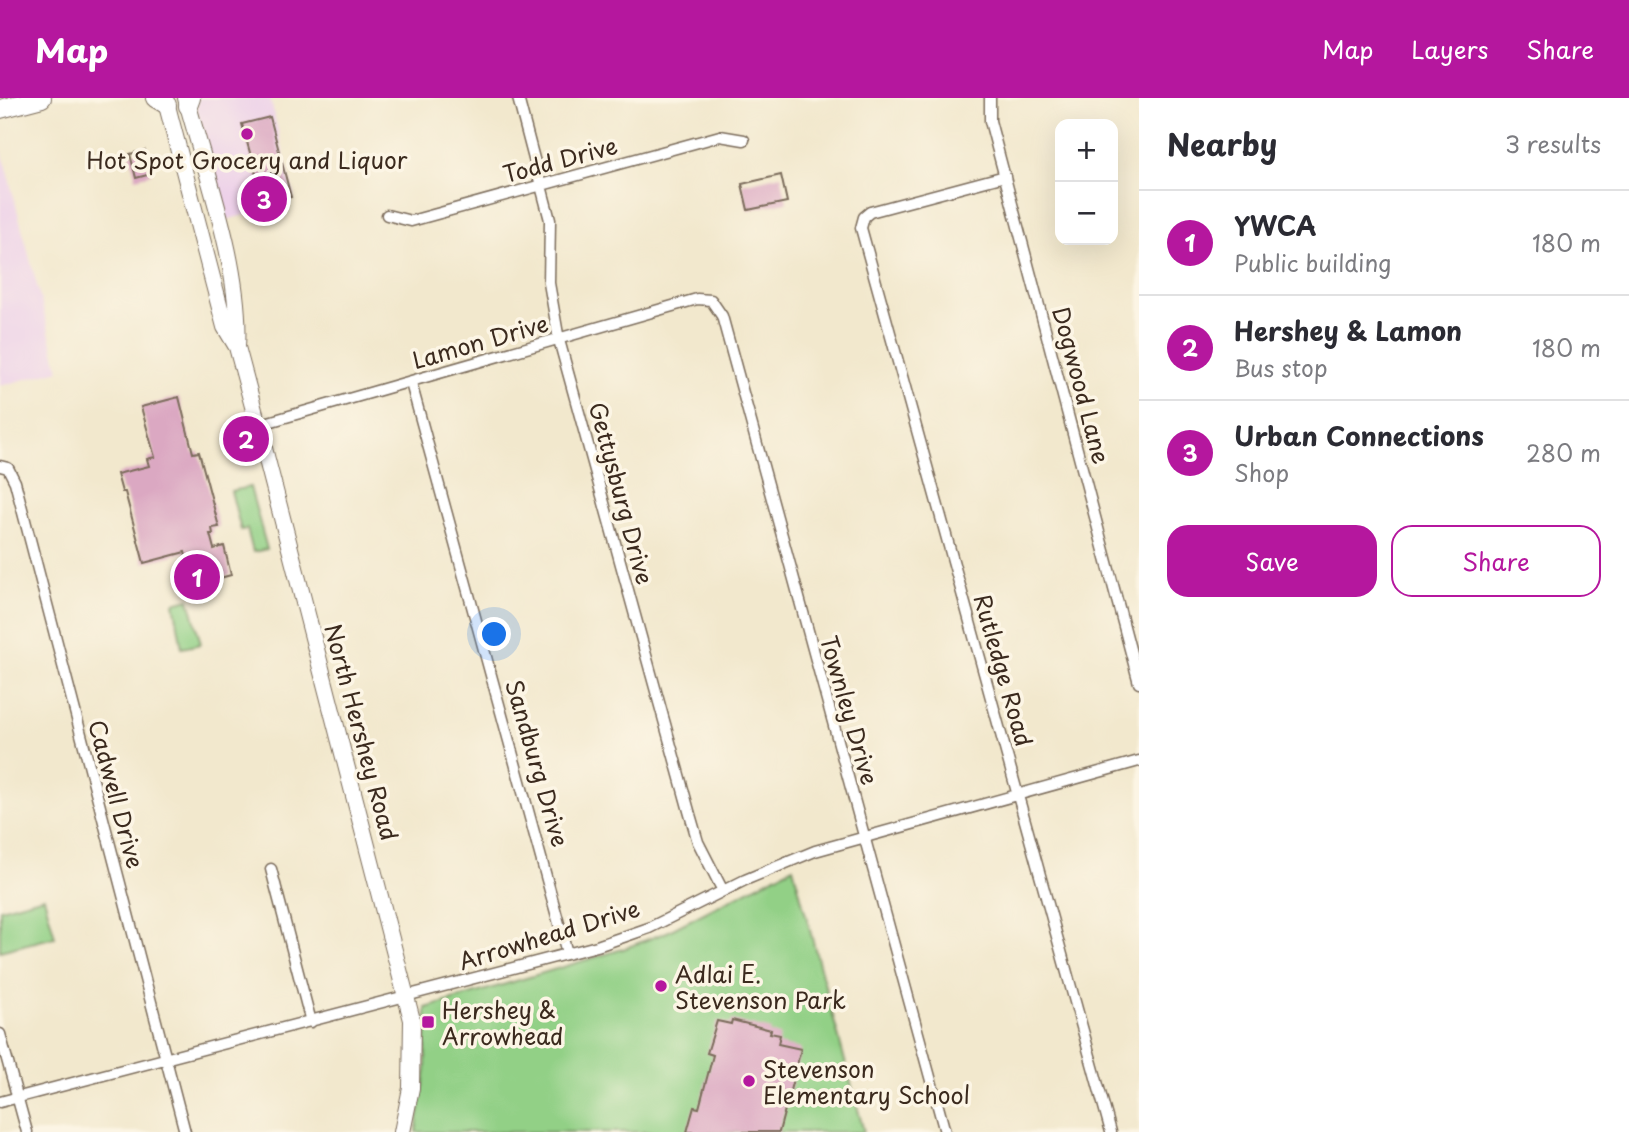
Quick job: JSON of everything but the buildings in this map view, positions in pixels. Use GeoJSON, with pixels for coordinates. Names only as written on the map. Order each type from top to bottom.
{"type":"FeatureCollection","features":[{"type":"Feature","properties":{"kind":"main road"},"geometry":{"type":"LineString","coordinates":[[0,109],[42,98]]}},
{"type":"Feature","properties":{"kind":"main road","name":"North Hershey Road"},"geometry":{"type":"LineString","coordinates":[[162,100],[225,327],[237,347],[412,1020],[413,1052],[402,1132]]}},
{"type":"Feature","properties":{"kind":"main road","name":"North Hershey Road"},"geometry":{"type":"LineString","coordinates":[[188,101],[230,270],[238,321],[237,347]]}},
{"type":"Feature","properties":{"kind":"street","name":"Gettysburg Drive"},"geometry":{"type":"LineString","coordinates":[[518,98],[543,186],[552,242],[549,283],[559,340],[698,842],[723,891]]}},
{"type":"Feature","properties":{"kind":"street","name":"Dogwood Lane"},"geometry":{"type":"LineString","coordinates":[[990,98],[989,121],[1139,683]]}},
{"type":"Feature","properties":{"kind":"street","name":"Todd Drive"},"geometry":{"type":"LineString","coordinates":[[387,215],[411,221],[720,136],[744,140]]}},
{"type":"Feature","properties":{"kind":"street","name":"Rutledge Road"},"geometry":{"type":"LineString","coordinates":[[1005,176],[878,209],[864,218],[861,228],[1111,1132]]}},
{"type":"Feature","properties":{"kind":"street","name":"Lamon Drive"},"geometry":{"type":"LineString","coordinates":[[258,425],[697,299],[713,302]]}},
{"type":"Feature","properties":{"kind":"street","name":"Townley Drive"},"geometry":{"type":"LineString","coordinates":[[713,302],[722,316],[945,1132]]}},
{"type":"Feature","properties":{"kind":"street","name":"Sandburg Drive"},"geometry":{"type":"LineString","coordinates":[[411,383],[567,953]]}},
{"type":"Feature","properties":{"kind":"street","name":"Cadwell Drive"},"geometry":{"type":"LineString","coordinates":[[3,467],[15,482],[185,1132]]}},
{"type":"Feature","properties":{"kind":"street","name":"Arrowhead Drive"},"geometry":{"type":"LineString","coordinates":[[0,1102],[597,946],[649,928],[792,859],[864,836],[1139,761]]}},
{"type":"Feature","properties":{"kind":"street"},"geometry":{"type":"LineString","coordinates":[[271,869],[311,1022]]}},
{"type":"Feature","properties":{"kind":"street"},"geometry":{"type":"LineString","coordinates":[[0,1034],[27,1132]]}},
{"type":"Feature","properties":{"kind":"shaded area"},"geometry":{"type":"Polygon","coordinates":[[[198,98],[270,98],[294,196],[291,202],[226,220],[197,110],[198,98]]]}},
{"type":"Feature","properties":{"kind":"shaded area"},"geometry":{"type":"Polygon","coordinates":[[[0,144],[59,370],[0,386],[0,144]]]}},
{"type":"Feature","properties":{"kind":"green space"},"geometry":{"type":"Polygon","coordinates":[[[250,487],[267,549],[253,552],[247,529],[241,530],[231,491],[250,487]]]}},
{"type":"Feature","properties":{"kind":"green space"},"geometry":{"type":"Polygon","coordinates":[[[189,599],[201,644],[182,648],[174,603],[189,599]]]}},
{"type":"Feature","properties":{"kind":"green space","name":"Adlai E. Stevenson Park"},"geometry":{"type":"Polygon","coordinates":[[[793,867],[864,1132],[416,1132],[426,1069],[426,1008],[623,949],[667,932],[793,867]]]}},
{"type":"Feature","properties":{"kind":"green space"},"geometry":{"type":"Polygon","coordinates":[[[44,897],[55,937],[0,951],[0,909],[44,897]]]}},
{"type":"Feature","properties":{"kind":"place","name":"Hot Spot Grocery and Liquor"},"geometry":{"type":"Point","coordinates":[247,134]}},
{"type":"Feature","properties":{"kind":"place","name":"Urban Connections"},"geometry":{"type":"Point","coordinates":[264,199]}},
{"type":"Feature","properties":{"kind":"place","name":"Hershey & Lamon"},"geometry":{"type":"Point","coordinates":[246,439]}},
{"type":"Feature","properties":{"kind":"place","name":"YWCA"},"geometry":{"type":"Point","coordinates":[197,577]}},
{"type":"Feature","properties":{"kind":"place","name":"Adlai E. Stevenson Park"},"geometry":{"type":"Point","coordinates":[661,986]}},
{"type":"Feature","properties":{"kind":"place","name":"Hershey & Arrowhead"},"geometry":{"type":"Point","coordinates":[428,1022]}},
{"type":"Feature","properties":{"kind":"place","name":"Stevenson Elementary School"},"geometry":{"type":"Point","coordinates":[749,1081]}}]}
